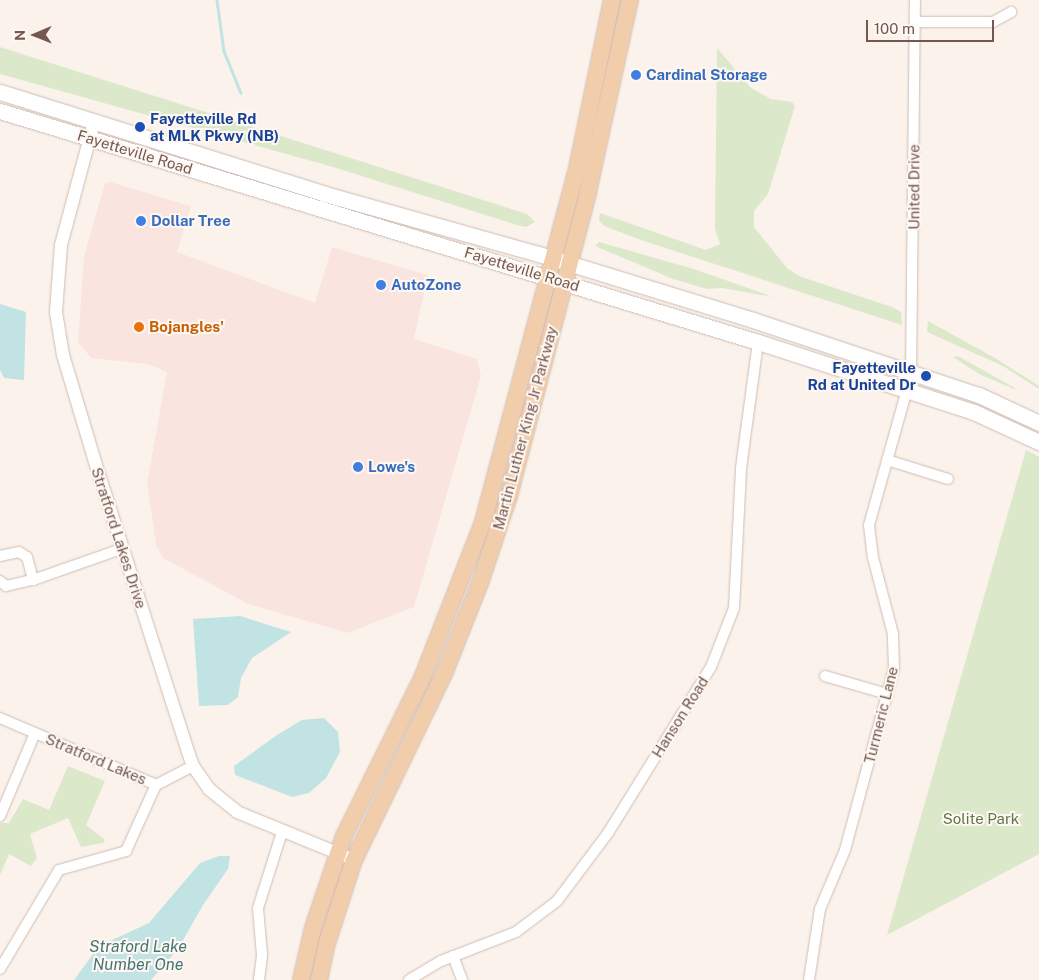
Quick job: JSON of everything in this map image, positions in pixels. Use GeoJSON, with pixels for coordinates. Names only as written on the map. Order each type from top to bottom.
{"type":"FeatureCollection","features":[{"type":"Feature","properties":{"kind":"main road","name":"Martin Luther King Jr Parkway"},"geometry":{"type":"LineString","coordinates":[[301,980],[313,928],[338,854],[361,798],[423,676],[469,562],[494,486],[578,164],[612,0]]}},
{"type":"Feature","properties":{"kind":"main road","name":"Martin Luther King Jr Parkway"},"geometry":{"type":"LineString","coordinates":[[319,980],[330,934],[354,860],[444,674],[480,583],[509,496],[614,85],[630,0]]}},
{"type":"Feature","properties":{"kind":"main road","name":"Fayetteville Road"},"geometry":{"type":"LineString","coordinates":[[0,92],[369,207],[569,263],[753,320],[979,395],[1039,423]]}},
{"type":"Feature","properties":{"kind":"main road","name":"Fayetteville Road"},"geometry":{"type":"LineString","coordinates":[[0,111],[758,342],[993,418],[1039,442]]}},
{"type":"Feature","properties":{"kind":"street","name":"United Drive"},"geometry":{"type":"LineString","coordinates":[[911,374],[915,0]]}},
{"type":"Feature","properties":{"kind":"street"},"geometry":{"type":"LineString","coordinates":[[916,22],[993,22],[1011,12]]}},
{"type":"Feature","properties":{"kind":"street","name":"Stratford Lakes Drive"},"geometry":{"type":"LineString","coordinates":[[94,122],[61,245],[56,312],[63,355],[121,549],[193,766],[209,789],[237,812],[354,860]]}},
{"type":"Feature","properties":{"kind":"street","name":"Hanson Road"},"geometry":{"type":"LineString","coordinates":[[409,980],[453,956],[516,932],[558,901],[608,833],[711,666],[734,608],[741,468],[758,342]]}},
{"type":"Feature","properties":{"kind":"street","name":"Turmeric Lane"},"geometry":{"type":"LineString","coordinates":[[809,980],[820,909],[845,850],[887,694],[895,651],[869,534],[870,514],[907,390]]}},
{"type":"Feature","properties":{"kind":"street"},"geometry":{"type":"LineString","coordinates":[[887,460],[948,479]]}},
{"type":"Feature","properties":{"kind":"street"},"geometry":{"type":"LineString","coordinates":[[0,581],[6,586],[33,580],[121,549]]}},
{"type":"Feature","properties":{"kind":"street"},"geometry":{"type":"LineString","coordinates":[[0,556],[19,552],[27,557],[33,580]]}},
{"type":"Feature","properties":{"kind":"street"},"geometry":{"type":"LineString","coordinates":[[825,676],[887,694]]}},
{"type":"Feature","properties":{"kind":"street","name":"Stratford Lakes"},"geometry":{"type":"LineString","coordinates":[[0,718],[156,785]]}},
{"type":"Feature","properties":{"kind":"street","name":"Stratford Lakes"},"geometry":{"type":"LineString","coordinates":[[0,816],[36,733]]}},
{"type":"Feature","properties":{"kind":"street","name":"Stratford Lakes"},"geometry":{"type":"LineString","coordinates":[[0,969],[59,870],[126,851],[156,785],[193,766]]}},
{"type":"Feature","properties":{"kind":"street"},"geometry":{"type":"LineString","coordinates":[[259,980],[262,955],[258,908],[282,832]]}},
{"type":"Feature","properties":{"kind":"street"},"geometry":{"type":"LineString","coordinates":[[453,956],[462,980]]}},
{"type":"Feature","properties":{"kind":"shaded area"},"geometry":{"type":"Polygon","coordinates":[[[110,182],[191,206],[177,252],[315,303],[332,247],[428,275],[414,339],[477,359],[481,376],[414,607],[348,633],[248,604],[163,558],[156,545],[147,483],[167,372],[147,364],[91,358],[78,342],[84,256],[105,183],[110,182]]]}},
{"type":"Feature","properties":{"kind":"green space"},"geometry":{"type":"Polygon","coordinates":[[[0,47],[527,214],[535,222],[526,227],[517,225],[333,167],[0,74],[0,47]]]}},
{"type":"Feature","properties":{"kind":"green space"},"geometry":{"type":"Polygon","coordinates":[[[717,48],[751,88],[771,99],[792,102],[795,106],[768,194],[754,211],[754,227],[787,268],[799,276],[892,307],[901,312],[902,325],[641,240],[604,226],[599,220],[600,213],[706,250],[720,244],[715,229],[717,48]]]}},
{"type":"Feature","properties":{"kind":"green space"},"geometry":{"type":"Polygon","coordinates":[[[599,242],[697,270],[773,297],[722,288],[707,289],[673,279],[595,246],[599,242]]]}},
{"type":"Feature","properties":{"kind":"green space"},"geometry":{"type":"Polygon","coordinates":[[[928,321],[995,358],[1039,386],[1039,389],[1003,366],[927,332],[928,321]]]}},
{"type":"Feature","properties":{"kind":"green space"},"geometry":{"type":"Polygon","coordinates":[[[958,356],[1016,390],[979,374],[953,357],[958,356]]]}},
{"type":"Feature","properties":{"kind":"green space","name":"Solite Park"},"geometry":{"type":"Polygon","coordinates":[[[1026,450],[1039,457],[1039,854],[887,935],[1026,450]]]}},
{"type":"Feature","properties":{"kind":"green space"},"geometry":{"type":"Polygon","coordinates":[[[68,766],[105,781],[86,825],[105,840],[103,843],[81,847],[68,818],[30,834],[37,858],[31,866],[9,854],[0,875],[0,823],[9,823],[23,799],[49,810],[68,766]]]}},
{"type":"Feature","properties":{"kind":"water"},"geometry":{"type":"Polygon","coordinates":[[[0,304],[26,312],[24,380],[4,378],[0,370],[0,304]]]}},
{"type":"Feature","properties":{"kind":"water"},"geometry":{"type":"Polygon","coordinates":[[[240,616],[291,632],[252,658],[241,678],[238,697],[228,705],[199,706],[193,619],[240,616]]]}},
{"type":"Feature","properties":{"kind":"water"},"geometry":{"type":"Polygon","coordinates":[[[324,718],[338,732],[340,752],[326,778],[309,793],[292,797],[235,775],[234,766],[277,735],[302,720],[324,718]]]}},
{"type":"Feature","properties":{"kind":"water","name":"Straford Lake Number One"},"geometry":{"type":"Polygon","coordinates":[[[219,856],[230,856],[228,869],[203,905],[178,949],[151,980],[74,980],[99,946],[149,923],[200,863],[219,856]]]}},
{"type":"Feature","properties":{"kind":"waterway"},"geometry":{"type":"LineString","coordinates":[[217,0],[224,51],[241,93]]}},
{"type":"Feature","properties":{"kind":"place","name":"Cardinal Storage"},"geometry":{"type":"Point","coordinates":[636,75]}},
{"type":"Feature","properties":{"kind":"place","name":"Fayetteville Rd at MLK Pkwy (NB)"},"geometry":{"type":"Point","coordinates":[140,127]}},
{"type":"Feature","properties":{"kind":"place","name":"Dollar Tree"},"geometry":{"type":"Point","coordinates":[141,221]}},
{"type":"Feature","properties":{"kind":"place","name":"AutoZone"},"geometry":{"type":"Point","coordinates":[381,285]}},
{"type":"Feature","properties":{"kind":"place","name":"Bojangles'"},"geometry":{"type":"Point","coordinates":[139,327]}},
{"type":"Feature","properties":{"kind":"place","name":"Fayetteville Rd at United Dr"},"geometry":{"type":"Point","coordinates":[926,376]}},
{"type":"Feature","properties":{"kind":"place","name":"Lowe's"},"geometry":{"type":"Point","coordinates":[358,467]}}]}
